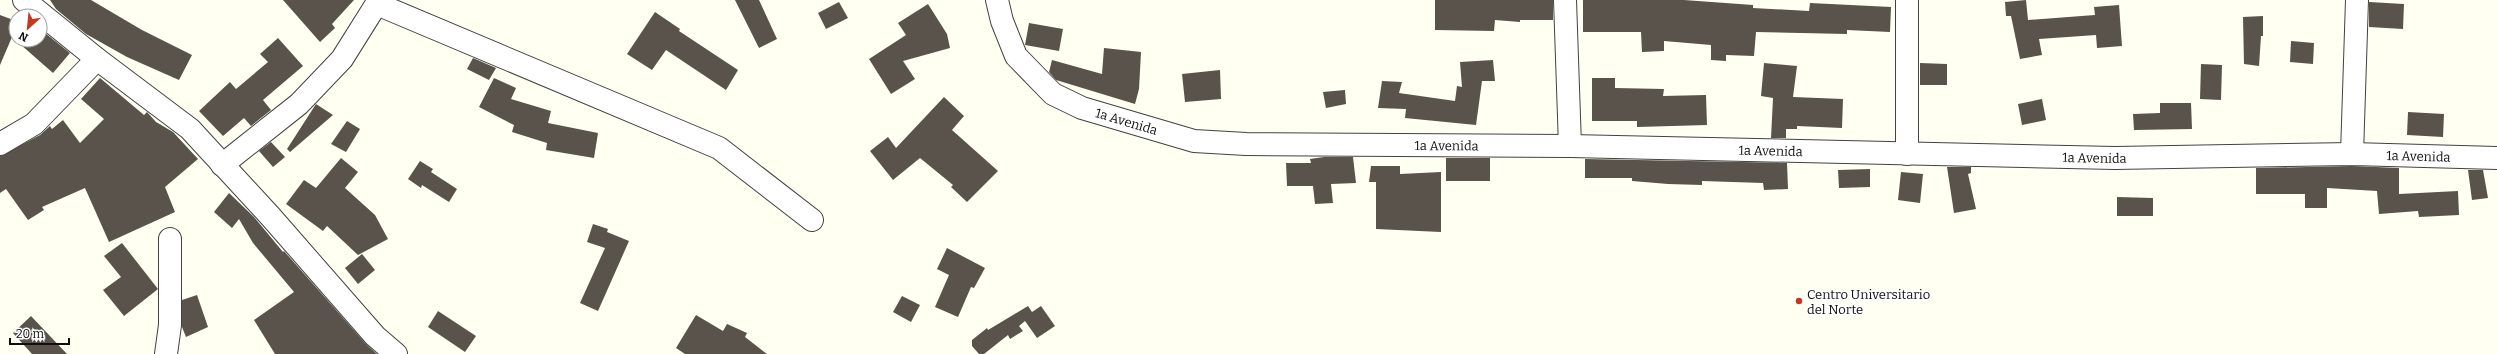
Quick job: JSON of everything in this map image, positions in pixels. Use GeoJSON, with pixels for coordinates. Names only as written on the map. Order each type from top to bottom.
{"type":"FeatureCollection","features":[{"type":"Feature","properties":{"kind":"street"},"geometry":{"type":"LineString","coordinates":[[24,0],[97,59],[190,130],[271,217],[375,336],[396,354]]}},
{"type":"Feature","properties":{"kind":"street","name":"1a Avenida"},"geometry":{"type":"LineString","coordinates":[[997,0],[1002,21],[1016,56],[1053,94],[1082,108],[1194,142],[1246,144],[1570,146],[2115,158],[2352,154],[2497,158]]}},
{"type":"Feature","properties":{"kind":"street"},"geometry":{"type":"LineString","coordinates":[[1565,0],[1570,146]]}},
{"type":"Feature","properties":{"kind":"street"},"geometry":{"type":"LineString","coordinates":[[1907,0],[1907,154]]}},
{"type":"Feature","properties":{"kind":"street"},"geometry":{"type":"LineString","coordinates":[[2352,154],[2357,0]]}},
{"type":"Feature","properties":{"kind":"street"},"geometry":{"type":"LineString","coordinates":[[222,165],[299,104],[342,59],[378,2],[719,148],[812,220]]}},
{"type":"Feature","properties":{"kind":"street"},"geometry":{"type":"LineString","coordinates":[[0,144],[34,124],[97,59]]}},
{"type":"Feature","properties":{"kind":"street"},"geometry":{"type":"LineString","coordinates":[[166,354],[170,325],[170,239]]}},
{"type":"Feature","properties":{"kind":"building"},"geometry":{"type":"Polygon","coordinates":[[[50,0],[91,0],[142,30],[192,55],[179,80],[127,57],[86,34],[56,9],[50,0]]]}},
{"type":"Feature","properties":{"kind":"building"},"geometry":{"type":"Polygon","coordinates":[[[283,0],[354,0],[332,24],[335,28],[320,42],[283,0]]]}},
{"type":"Feature","properties":{"kind":"building"},"geometry":{"type":"Polygon","coordinates":[[[735,0],[759,0],[777,39],[759,48],[735,0]]]}},
{"type":"Feature","properties":{"kind":"building"},"geometry":{"type":"Polygon","coordinates":[[[1435,0],[1553,0],[1553,20],[1520,20],[1520,22],[1495,20],[1494,31],[1435,30],[1435,0]]]}},
{"type":"Feature","properties":{"kind":"building"},"geometry":{"type":"Polygon","coordinates":[[[1583,0],[1684,0],[1753,5],[1753,8],[1809,11],[1810,3],[1891,7],[1890,32],[1847,30],[1847,34],[1756,32],[1754,56],[1726,55],[1726,61],[1711,60],[1711,45],[1664,41],[1664,51],[1642,52],[1641,32],[1583,32],[1583,0]]]}},
{"type":"Feature","properties":{"kind":"building"},"geometry":{"type":"Polygon","coordinates":[[[2026,0],[2028,20],[2095,15],[2094,7],[2119,5],[2122,46],[2097,48],[2096,35],[2039,39],[2042,55],[2020,59],[2011,16],[2006,16],[2005,2],[2026,0]]]}},
{"type":"Feature","properties":{"kind":"building"},"geometry":{"type":"Polygon","coordinates":[[[839,2],[848,18],[826,29],[818,13],[839,2]]]}},
{"type":"Feature","properties":{"kind":"building"},"geometry":{"type":"Polygon","coordinates":[[[2369,2],[2404,4],[2403,29],[2369,27],[2369,2]]]}},
{"type":"Feature","properties":{"kind":"building"},"geometry":{"type":"Polygon","coordinates":[[[928,4],[947,34],[950,48],[903,61],[915,79],[891,94],[869,59],[906,35],[898,23],[928,4]]]}},
{"type":"Feature","properties":{"kind":"building"},"geometry":{"type":"Polygon","coordinates":[[[655,12],[680,29],[679,31],[738,70],[726,90],[666,50],[652,70],[627,54],[655,12]]]}},
{"type":"Feature","properties":{"kind":"building"},"geometry":{"type":"Polygon","coordinates":[[[0,15],[8,18],[8,46],[0,65],[0,15]]]}},
{"type":"Feature","properties":{"kind":"building"},"geometry":{"type":"Polygon","coordinates":[[[2263,16],[2263,36],[2261,36],[2259,66],[2244,64],[2243,17],[2263,16]]]}},
{"type":"Feature","properties":{"kind":"building"},"geometry":{"type":"Polygon","coordinates":[[[1029,23],[1063,29],[1059,51],[1025,45],[1029,23]]]}},
{"type":"Feature","properties":{"kind":"building"},"geometry":{"type":"Polygon","coordinates":[[[48,35],[70,53],[53,73],[25,48],[48,48],[48,35]]]}},
{"type":"Feature","properties":{"kind":"building"},"geometry":{"type":"Polygon","coordinates":[[[278,38],[303,66],[263,100],[271,110],[251,126],[244,118],[223,136],[199,111],[230,82],[236,89],[268,62],[260,54],[278,38]]]}},
{"type":"Feature","properties":{"kind":"building"},"geometry":{"type":"Polygon","coordinates":[[[2291,41],[2314,43],[2313,64],[2290,62],[2291,41]]]}},
{"type":"Feature","properties":{"kind":"building"},"geometry":{"type":"Polygon","coordinates":[[[1104,48],[1141,52],[1139,89],[1135,104],[1056,80],[1049,72],[1052,60],[1102,74],[1104,48]]]}},
{"type":"Feature","properties":{"kind":"building"},"geometry":{"type":"Polygon","coordinates":[[[473,58],[496,68],[489,80],[467,69],[473,58]]]}},
{"type":"Feature","properties":{"kind":"building"},"geometry":{"type":"Polygon","coordinates":[[[1493,60],[1495,81],[1482,81],[1476,125],[1405,118],[1406,109],[1378,108],[1382,81],[1402,82],[1399,93],[1455,101],[1457,86],[1462,87],[1460,62],[1493,60]]]}},
{"type":"Feature","properties":{"kind":"building"},"geometry":{"type":"Polygon","coordinates":[[[1764,63],[1797,66],[1793,97],[1843,99],[1842,128],[1797,126],[1797,129],[1786,129],[1786,138],[1771,138],[1773,98],[1761,96],[1764,63]]]}},
{"type":"Feature","properties":{"kind":"building"},"geometry":{"type":"Polygon","coordinates":[[[1920,63],[1947,64],[1947,85],[1920,85],[1920,63]]]}},
{"type":"Feature","properties":{"kind":"building"},"geometry":{"type":"Polygon","coordinates":[[[2201,64],[2222,65],[2221,100],[2200,99],[2201,64]]]}},
{"type":"Feature","properties":{"kind":"building"},"geometry":{"type":"Polygon","coordinates":[[[1220,70],[1221,99],[1185,102],[1182,74],[1220,70]]]}},
{"type":"Feature","properties":{"kind":"building"},"geometry":{"type":"Polygon","coordinates":[[[100,78],[144,115],[147,112],[156,122],[173,132],[198,159],[165,187],[175,212],[109,242],[85,188],[42,207],[44,210],[28,220],[6,189],[0,193],[0,156],[40,135],[50,126],[52,129],[63,120],[80,143],[104,119],[81,99],[100,78]]]}},
{"type":"Feature","properties":{"kind":"building"},"geometry":{"type":"Polygon","coordinates":[[[494,78],[516,88],[511,99],[551,111],[548,123],[598,133],[594,158],[546,150],[547,143],[512,132],[514,125],[479,107],[494,78]]]}},
{"type":"Feature","properties":{"kind":"building"},"geometry":{"type":"Polygon","coordinates":[[[1592,78],[1615,78],[1615,88],[1664,89],[1663,96],[1706,95],[1707,125],[1637,127],[1637,121],[1592,121],[1592,78]]]}},
{"type":"Feature","properties":{"kind":"building"},"geometry":{"type":"Polygon","coordinates":[[[1345,90],[1346,104],[1326,108],[1323,92],[1345,90]]]}},
{"type":"Feature","properties":{"kind":"building"},"geometry":{"type":"Polygon","coordinates":[[[944,97],[964,116],[952,130],[998,171],[967,202],[951,187],[953,185],[920,158],[893,180],[870,151],[888,137],[896,148],[944,97]]]}},
{"type":"Feature","properties":{"kind":"building"},"geometry":{"type":"Polygon","coordinates":[[[2042,99],[2046,120],[2022,125],[2018,104],[2042,99]]]}},
{"type":"Feature","properties":{"kind":"building"},"geometry":{"type":"Polygon","coordinates":[[[2160,103],[2191,103],[2192,129],[2134,130],[2133,114],[2160,113],[2160,103]]]}},
{"type":"Feature","properties":{"kind":"building"},"geometry":{"type":"Polygon","coordinates":[[[316,104],[333,115],[290,152],[287,149],[316,104]]]}},
{"type":"Feature","properties":{"kind":"building"},"geometry":{"type":"Polygon","coordinates":[[[2408,112],[2444,114],[2443,137],[2407,135],[2408,112]]]}},
{"type":"Feature","properties":{"kind":"building"},"geometry":{"type":"Polygon","coordinates":[[[347,121],[360,129],[346,152],[331,144],[347,121]]]}},
{"type":"Feature","properties":{"kind":"building"},"geometry":{"type":"Polygon","coordinates":[[[271,142],[285,157],[273,167],[259,151],[271,142]]]}},
{"type":"Feature","properties":{"kind":"building"},"geometry":{"type":"Polygon","coordinates":[[[1324,157],[1353,157],[1356,183],[1331,184],[1333,203],[1315,204],[1313,186],[1287,186],[1286,163],[1311,163],[1310,159],[1324,157]]]}},
{"type":"Feature","properties":{"kind":"building"},"geometry":{"type":"Polygon","coordinates":[[[341,158],[358,172],[345,188],[375,215],[388,239],[358,255],[327,226],[323,231],[286,204],[304,180],[316,188],[341,158]]]}},
{"type":"Feature","properties":{"kind":"building"},"geometry":{"type":"Polygon","coordinates":[[[1446,158],[1490,158],[1490,181],[1446,181],[1446,158]]]}},
{"type":"Feature","properties":{"kind":"building"},"geometry":{"type":"Polygon","coordinates":[[[1585,159],[1787,163],[1788,189],[1764,190],[1763,183],[1702,181],[1702,185],[1632,181],[1632,178],[1585,178],[1585,159]]]}},
{"type":"Feature","properties":{"kind":"building"},"geometry":{"type":"Polygon","coordinates":[[[420,161],[433,169],[431,172],[457,189],[449,202],[422,185],[421,188],[408,179],[420,161]]]}},
{"type":"Feature","properties":{"kind":"building"},"geometry":{"type":"Polygon","coordinates":[[[1371,166],[1400,166],[1400,174],[1441,172],[1441,232],[1376,229],[1376,182],[1369,182],[1371,166]]]}},
{"type":"Feature","properties":{"kind":"building"},"geometry":{"type":"Polygon","coordinates":[[[2352,166],[2399,168],[2399,194],[2458,191],[2459,215],[2419,217],[2418,211],[2379,214],[2377,191],[2327,188],[2327,208],[2305,208],[2305,194],[2256,194],[2256,168],[2352,166]]]}},
{"type":"Feature","properties":{"kind":"building"},"geometry":{"type":"Polygon","coordinates":[[[1947,167],[1971,167],[1971,173],[1968,174],[1976,209],[1954,213],[1947,167]]]}},
{"type":"Feature","properties":{"kind":"building"},"geometry":{"type":"Polygon","coordinates":[[[1870,169],[1870,187],[1839,188],[1838,170],[1870,169]]]}},
{"type":"Feature","properties":{"kind":"building"},"geometry":{"type":"Polygon","coordinates":[[[2468,170],[2483,170],[2488,198],[2472,200],[2468,170]]]}},
{"type":"Feature","properties":{"kind":"building"},"geometry":{"type":"Polygon","coordinates":[[[1901,172],[1923,174],[1920,203],[1898,200],[1901,172]]]}},
{"type":"Feature","properties":{"kind":"building"},"geometry":{"type":"Polygon","coordinates":[[[229,193],[254,217],[283,252],[284,251],[366,344],[377,354],[275,354],[254,320],[294,292],[253,243],[239,219],[232,228],[214,212],[229,193]]]}},
{"type":"Feature","properties":{"kind":"building"},"geometry":{"type":"Polygon","coordinates":[[[2117,197],[2153,198],[2153,216],[2117,216],[2117,197]]]}},
{"type":"Feature","properties":{"kind":"building"},"geometry":{"type":"Polygon","coordinates":[[[593,224],[608,229],[607,232],[629,241],[598,311],[580,303],[605,248],[587,242],[593,224]]]}},
{"type":"Feature","properties":{"kind":"building"},"geometry":{"type":"Polygon","coordinates":[[[122,243],[158,289],[124,316],[103,290],[121,277],[104,256],[122,243]]]}},
{"type":"Feature","properties":{"kind":"building"},"geometry":{"type":"Polygon","coordinates":[[[947,248],[985,268],[974,288],[971,287],[958,317],[935,307],[949,275],[937,269],[947,248]]]}},
{"type":"Feature","properties":{"kind":"building"},"geometry":{"type":"Polygon","coordinates":[[[362,254],[375,270],[358,284],[345,268],[362,254]]]}},
{"type":"Feature","properties":{"kind":"building"},"geometry":{"type":"Polygon","coordinates":[[[197,295],[208,327],[186,337],[182,327],[182,300],[197,295]]]}},
{"type":"Feature","properties":{"kind":"building"},"geometry":{"type":"Polygon","coordinates":[[[902,296],[920,305],[911,322],[893,312],[902,296]]]}},
{"type":"Feature","properties":{"kind":"building"},"geometry":{"type":"Polygon","coordinates":[[[1028,306],[1032,312],[1041,306],[1055,326],[1037,338],[1025,321],[1019,326],[1023,331],[1010,339],[1008,335],[984,354],[979,354],[972,346],[972,340],[987,328],[988,330],[1028,306]]]}},
{"type":"Feature","properties":{"kind":"building"},"geometry":{"type":"Polygon","coordinates":[[[438,311],[476,336],[465,352],[428,327],[438,311]]]}},
{"type":"Feature","properties":{"kind":"building"},"geometry":{"type":"Polygon","coordinates":[[[696,315],[723,331],[727,324],[747,333],[745,337],[767,354],[685,354],[676,348],[696,315]]]}},
{"type":"Feature","properties":{"kind":"building"},"geometry":{"type":"Polygon","coordinates":[[[31,316],[67,354],[32,354],[13,333],[31,316]]]}},
{"type":"Feature","properties":{"kind":"place","name":"Centro Universitario del Norte"},"geometry":{"type":"Point","coordinates":[1799,301]}}]}
